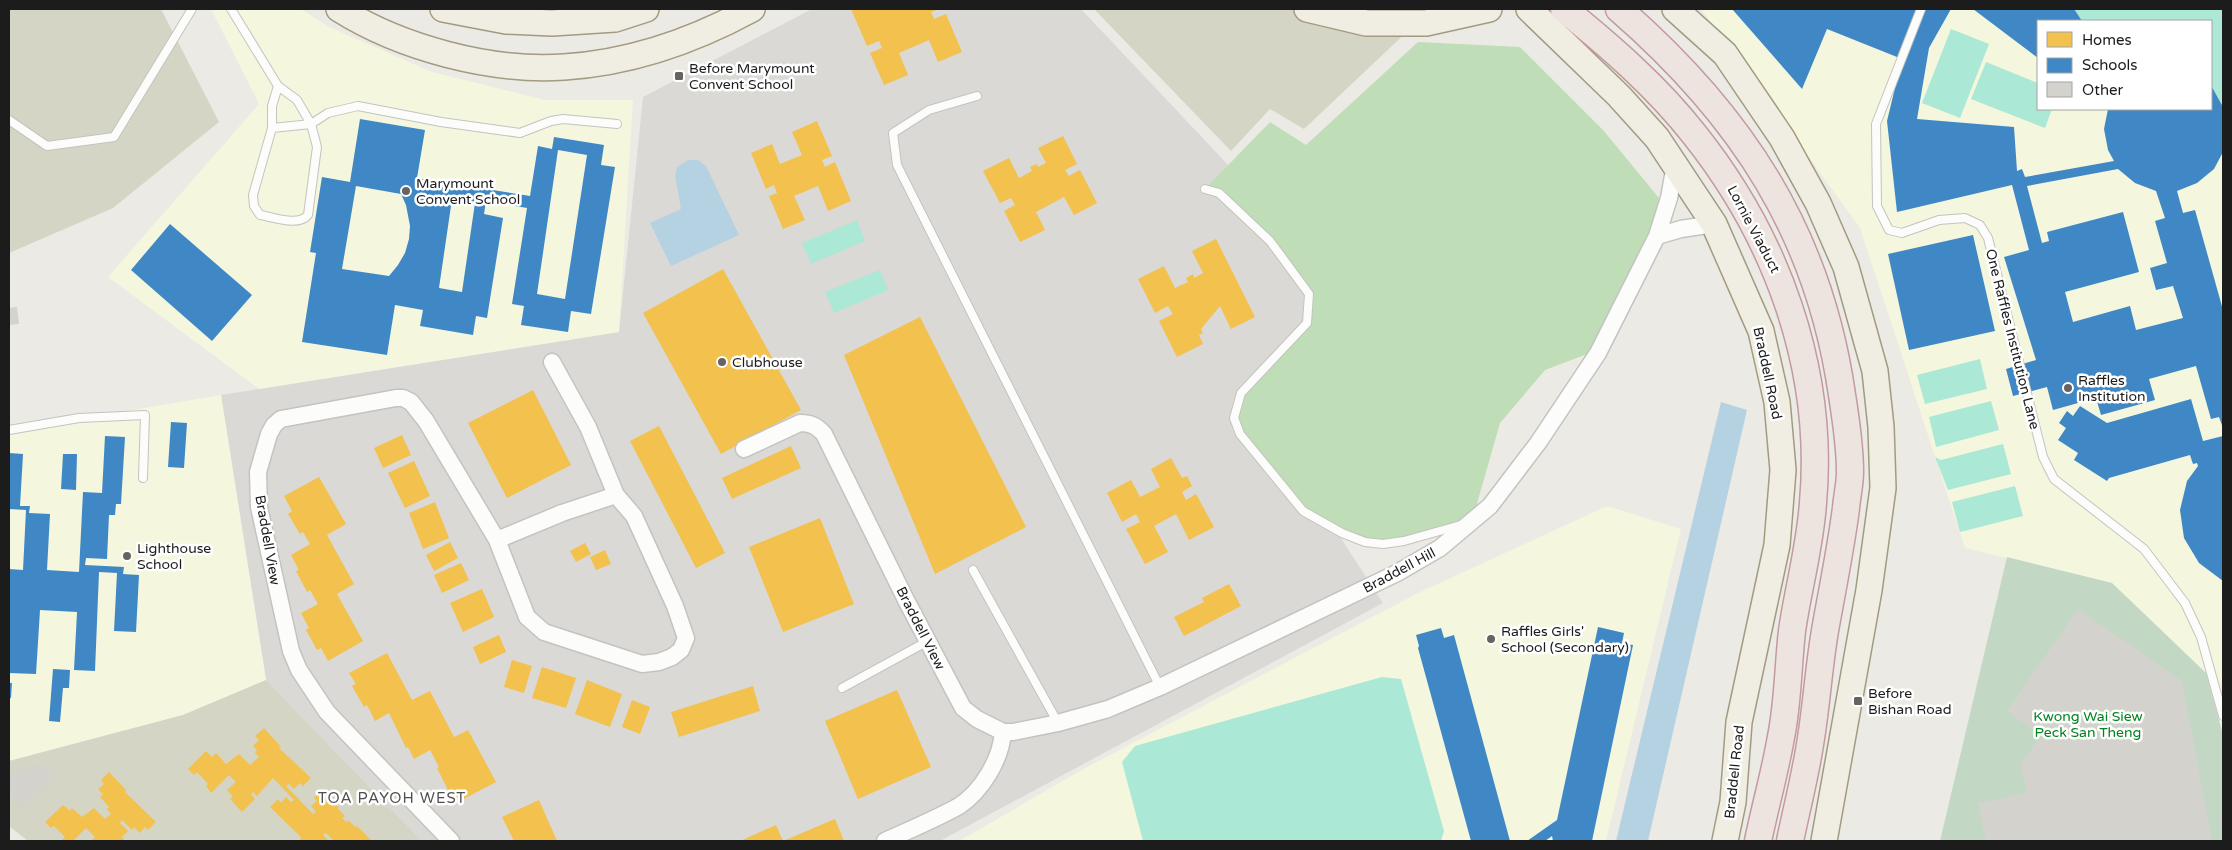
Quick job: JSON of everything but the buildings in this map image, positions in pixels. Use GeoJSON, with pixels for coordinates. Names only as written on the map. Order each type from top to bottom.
{"type":"FeatureCollection","features":[{"type":"Feature","properties":{"kind":"highway","name":"Lornie Viaduct"},"geometry":{"type":"LineString","coordinates":[[1564,9],[1615,51],[1653,88],[1693,133],[1727,177],[1757,228],[1776,270],[1792,314],[1806,367],[1814,422],[1814,502],[1804,572],[1793,629],[1782,736],[1758,841]]}},
{"type":"Feature","properties":{"kind":"highway"},"geometry":{"type":"LineString","coordinates":[[1619,9],[1677,64],[1720,112],[1756,160],[1786,212],[1806,258],[1824,305],[1837,362],[1850,473],[1821,653],[1811,740],[1790,841]]}},
{"type":"Feature","properties":{"kind":"main road"},"geometry":{"type":"LineString","coordinates":[[338,9],[366,25],[399,39],[451,54],[504,65],[564,67],[622,58],[689,39],[752,9]]}},
{"type":"Feature","properties":{"kind":"main road"},"geometry":{"type":"LineString","coordinates":[[443,9],[506,21],[552,23],[614,19],[646,9]]}},
{"type":"Feature","properties":{"kind":"main road"},"geometry":{"type":"LineString","coordinates":[[1307,9],[1366,23],[1426,22],[1490,9]]}},
{"type":"Feature","properties":{"kind":"main road","name":"Braddell Road"},"geometry":{"type":"LineString","coordinates":[[1529,9],[1619,96],[1657,138],[1714,224],[1761,331],[1777,402],[1783,470],[1777,546],[1739,722],[1733,802],[1725,841]]}},
{"type":"Feature","properties":{"kind":"main road"},"geometry":{"type":"LineString","coordinates":[[1675,9],[1725,54],[1782,138],[1818,203],[1846,267],[1875,371],[1881,427],[1883,488],[1868,590],[1824,841]]}},
{"type":"Feature","properties":{"kind":"street","name":"Braddell Hill"},"geometry":{"type":"LineString","coordinates":[[1004,732],[1023,731],[1108,709],[1160,687],[1397,574],[1440,548],[1472,522],[1490,506],[1525,460],[1598,353],[1657,236],[1669,198],[1675,165]]}},
{"type":"Feature","properties":{"kind":"street"},"geometry":{"type":"LineString","coordinates":[[1657,236],[1681,228],[1714,224]]}},
{"type":"Feature","properties":{"kind":"street"},"geometry":{"type":"LineString","coordinates":[[497,540],[562,513],[616,494],[588,427],[552,362]]}},
{"type":"Feature","properties":{"kind":"street","name":"Braddell View"},"geometry":{"type":"LineString","coordinates":[[451,841],[327,712],[299,670],[291,651],[259,506],[258,472],[268,434],[281,419],[403,398],[411,402],[426,421],[497,540],[527,617],[544,632],[642,664],[659,662],[672,657],[681,650],[686,638],[675,606],[634,516],[616,494]]}},
{"type":"Feature","properties":{"kind":"street","name":"Braddell View"},"geometry":{"type":"LineString","coordinates":[[744,449],[800,423],[810,423],[819,428],[824,434],[906,600],[929,641],[950,687],[963,708],[977,719],[1004,732]]}},
{"type":"Feature","properties":{"kind":"street"},"geometry":{"type":"LineString","coordinates":[[886,841],[960,805],[984,780],[1000,753],[1004,732]]}},
{"type":"Feature","properties":{"kind":"lane"},"geometry":{"type":"LineString","coordinates":[[9,120],[47,146],[114,136],[192,9]]}},
{"type":"Feature","properties":{"kind":"lane"},"geometry":{"type":"LineString","coordinates":[[231,9],[278,86],[297,100],[311,124],[317,148],[308,215],[304,220],[295,221],[260,215],[254,206],[252,195],[272,128],[272,106],[278,86]]}},
{"type":"Feature","properties":{"kind":"lane","name":"One Raffles Institution Lane"},"geometry":{"type":"LineString","coordinates":[[1921,9],[1876,124],[1877,206],[1889,230],[1902,233],[1940,220],[1965,218],[1980,225],[1988,238],[2044,457],[2054,479],[2144,549],[2185,603],[2201,637],[2223,716]]}},
{"type":"Feature","properties":{"kind":"lane"},"geometry":{"type":"LineString","coordinates":[[977,96],[929,110],[893,133],[897,165],[1160,687]]}},
{"type":"Feature","properties":{"kind":"lane"},"geometry":{"type":"LineString","coordinates":[[272,128],[311,124],[328,113],[358,106],[441,122],[520,133],[551,120],[563,119],[617,124]]}},
{"type":"Feature","properties":{"kind":"lane"},"geometry":{"type":"LineString","coordinates":[[1205,189],[1220,193],[1270,241],[1309,294],[1307,323],[1241,394],[1234,418],[1240,434],[1303,511],[1342,533],[1365,542],[1383,544],[1404,541],[1472,522]]}},
{"type":"Feature","properties":{"kind":"lane"},"geometry":{"type":"LineString","coordinates":[[9,430],[79,418],[145,414],[143,478]]}},
{"type":"Feature","properties":{"kind":"lane"},"geometry":{"type":"LineString","coordinates":[[973,570],[1058,723]]}},
{"type":"Feature","properties":{"kind":"lane"},"geometry":{"type":"LineString","coordinates":[[842,688],[929,641]]}},
{"type":"Feature","properties":{"kind":"shaded area"},"geometry":{"type":"Polygon","coordinates":[[[9,9],[161,9],[219,122],[113,208],[9,253],[9,9]]]}},
{"type":"Feature","properties":{"kind":"shaded area","name":"Marymount Convent School"},"geometry":{"type":"Polygon","coordinates":[[[211,9],[301,9],[329,27],[432,72],[545,100],[633,100],[619,332],[259,389],[108,277],[259,104],[211,9]]]}},
{"type":"Feature","properties":{"kind":"shaded area"},"geometry":{"type":"Polygon","coordinates":[[[812,9],[1081,9],[1348,292],[1253,403],[1383,603],[940,841],[422,841],[266,680],[221,395],[619,332],[643,97],[812,9]]]}},
{"type":"Feature","properties":{"kind":"shaded area"},"geometry":{"type":"Polygon","coordinates":[[[1094,9],[1431,9],[1304,129],[1270,109],[1231,151],[1094,9]]]}},
{"type":"Feature","properties":{"kind":"shaded area","name":"Raffles Institution"},"geometry":{"type":"Polygon","coordinates":[[[1701,9],[2223,9],[2223,732],[2206,673],[2112,583],[1965,548],[1860,228],[1701,9]]]}},
{"type":"Feature","properties":{"kind":"shaded area","name":"Lighthouse School"},"geometry":{"type":"Polygon","coordinates":[[[221,395],[266,680],[183,715],[9,761],[9,431],[221,395]]]}},
{"type":"Feature","properties":{"kind":"shaded area","name":"Raffles Girls' School (Secondary)"},"geometry":{"type":"Polygon","coordinates":[[[1607,506],[1681,529],[1606,841],[959,841],[1089,766],[1418,593],[1607,506]]]}},
{"type":"Feature","properties":{"kind":"shaded area"},"geometry":{"type":"Polygon","coordinates":[[[266,680],[422,841],[28,841],[9,826],[9,761],[183,715],[266,680]]]}},
{"type":"Feature","properties":{"kind":"green space"},"geometry":{"type":"Polygon","coordinates":[[[2073,9],[2223,9],[2223,106],[2210,114],[2132,113],[2130,110],[2212,110],[2212,20],[2079,20],[2073,9]]]}},
{"type":"Feature","properties":{"kind":"green space"},"geometry":{"type":"Polygon","coordinates":[[[1951,29],[1989,44],[1960,118],[1922,103],[1951,29]]]}},
{"type":"Feature","properties":{"kind":"green space"},"geometry":{"type":"Polygon","coordinates":[[[1418,42],[1520,47],[1603,130],[1664,204],[1595,351],[1545,370],[1500,423],[1472,521],[1423,536],[1365,542],[1303,511],[1240,434],[1234,418],[1241,393],[1307,323],[1309,295],[1270,241],[1219,193],[1205,189],[1270,122],[1306,145],[1418,42]]]}},
{"type":"Feature","properties":{"kind":"green space"},"geometry":{"type":"Polygon","coordinates":[[[1986,62],[2037,83],[2037,110],[2052,110],[2045,128],[1971,99],[1986,62]]]}},
{"type":"Feature","properties":{"kind":"green space"},"geometry":{"type":"Polygon","coordinates":[[[857,220],[865,241],[811,264],[802,243],[857,220]]]}},
{"type":"Feature","properties":{"kind":"green space"},"geometry":{"type":"Polygon","coordinates":[[[880,270],[888,290],[834,313],[825,292],[880,270]]]}},
{"type":"Feature","properties":{"kind":"green space"},"geometry":{"type":"Polygon","coordinates":[[[1980,359],[1987,389],[1925,404],[1917,375],[1980,359]]]}},
{"type":"Feature","properties":{"kind":"green space"},"geometry":{"type":"Polygon","coordinates":[[[1991,401],[1999,430],[1936,447],[1929,417],[1991,401]]]}},
{"type":"Feature","properties":{"kind":"green space"},"geometry":{"type":"Polygon","coordinates":[[[2003,444],[2011,474],[1948,490],[1935,457],[1941,460],[2003,444]]]}},
{"type":"Feature","properties":{"kind":"green space"},"geometry":{"type":"Polygon","coordinates":[[[2015,486],[2023,516],[1960,532],[1952,502],[2015,486]]]}},
{"type":"Feature","properties":{"kind":"green space","name":"Kwong Wai Siew Peck San Theng"},"geometry":{"type":"Polygon","coordinates":[[[2007,557],[2112,583],[2206,673],[2223,735],[2223,841],[1940,841],[2007,557]]]}},
{"type":"Feature","properties":{"kind":"green space"},"geometry":{"type":"Polygon","coordinates":[[[1382,677],[1401,679],[1444,831],[1441,841],[1143,841],[1122,762],[1135,746],[1382,677]]]}},
{"type":"Feature","properties":{"kind":"water"},"geometry":{"type":"Polygon","coordinates":[[[688,160],[698,160],[706,166],[739,235],[671,266],[650,223],[681,209],[675,176],[677,167],[688,160]]]}},
{"type":"Feature","properties":{"kind":"water"},"geometry":{"type":"Polygon","coordinates":[[[1721,402],[1747,410],[1648,841],[1616,841],[1721,402]]]}},
{"type":"Feature","properties":{"kind":"place","name":"Before Marymount Convent School"},"geometry":{"type":"Point","coordinates":[679,76]}},
{"type":"Feature","properties":{"kind":"place","name":"Marymount Convent School"},"geometry":{"type":"Point","coordinates":[406,191]}},
{"type":"Feature","properties":{"kind":"place","name":"Clubhouse"},"geometry":{"type":"Point","coordinates":[722,362]}},
{"type":"Feature","properties":{"kind":"place","name":"Raffles Institution"},"geometry":{"type":"Point","coordinates":[2068,388]}},
{"type":"Feature","properties":{"kind":"place","name":"Lighthouse School"},"geometry":{"type":"Point","coordinates":[127,556]}},
{"type":"Feature","properties":{"kind":"place","name":"Raffles Girls' School (Secondary)"},"geometry":{"type":"Point","coordinates":[1491,639]}},
{"type":"Feature","properties":{"kind":"place","name":"Before Bishan Road"},"geometry":{"type":"Point","coordinates":[1858,701]}},
{"type":"Feature","properties":{"kind":"district","name":"TOA PAYOH WEST"},"geometry":{"type":"Point","coordinates":[392,798]}}]}
